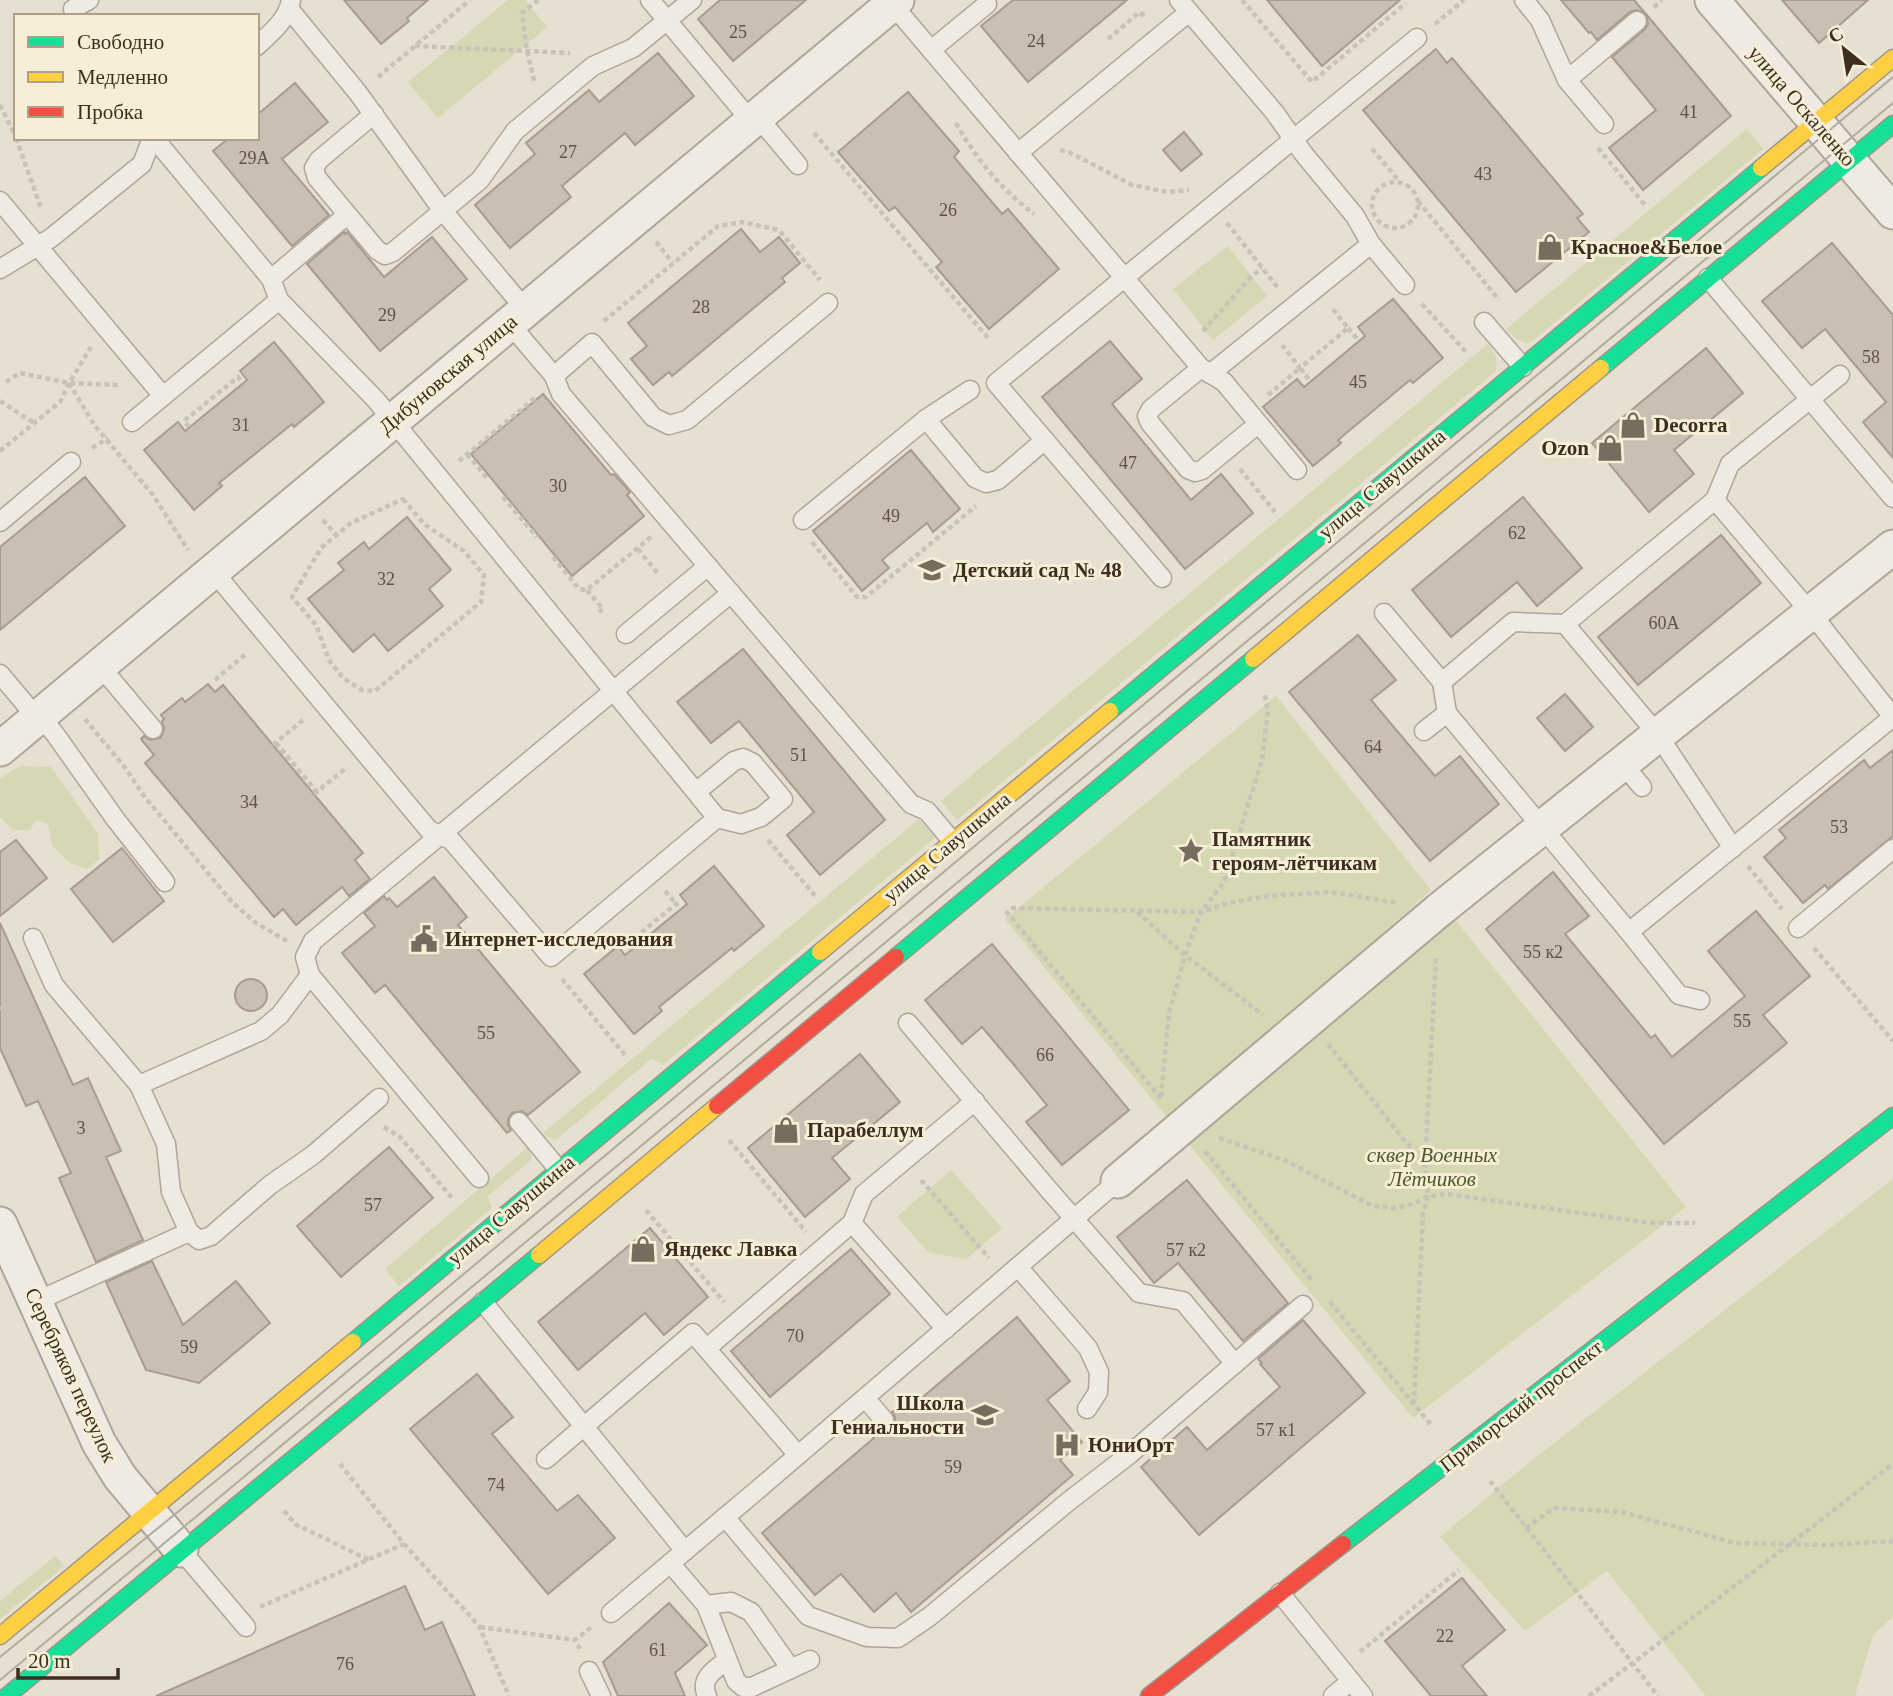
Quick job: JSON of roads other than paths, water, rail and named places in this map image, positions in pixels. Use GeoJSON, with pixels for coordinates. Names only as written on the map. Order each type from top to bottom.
{"type":"FeatureCollection","features":[{"type":"Feature","properties":{"kind":"main road","name":"улица Савушкина"},"geometry":{"type":"LineString","coordinates":[[0,1636],[1893,58]]}},
{"type":"Feature","properties":{"kind":"main road"},"geometry":{"type":"LineString","coordinates":[[7,1696],[1893,124]]}},
{"type":"Feature","properties":{"kind":"main road","name":"Приморский проспект"},"geometry":{"type":"LineString","coordinates":[[1149,1696],[1893,1116]]}},
{"type":"Feature","properties":{"kind":"street","name":"улица Оскаленко"},"geometry":{"type":"LineString","coordinates":[[1712,0],[1893,212]]}},
{"type":"Feature","properties":{"kind":"street","name":"Дибуновская улица"},"geometry":{"type":"LineString","coordinates":[[0,749],[100,666],[202,563],[392,420],[754,119],[888,3]]}},
{"type":"Feature","properties":{"kind":"street"},"geometry":{"type":"LineString","coordinates":[[1118,1181],[1439,909],[1542,827],[1632,775],[1658,735],[1893,547]]}},
{"type":"Feature","properties":{"kind":"street","name":"Серебряков переулок"},"geometry":{"type":"LineString","coordinates":[[0,1224],[99,1443],[120,1477],[181,1550]]}},
{"type":"Feature","properties":{"kind":"lane"},"geometry":{"type":"LineString","coordinates":[[72,8],[89,0]]}},
{"type":"Feature","properties":{"kind":"lane"},"geometry":{"type":"LineString","coordinates":[[650,0],[754,119],[799,164]]}},
{"type":"Feature","properties":{"kind":"lane"},"geometry":{"type":"LineString","coordinates":[[374,114],[319,160],[314,168],[317,178],[384,255],[393,252],[480,180],[515,131],[593,66],[633,48],[692,0]]}},
{"type":"Feature","properties":{"kind":"lane"},"geometry":{"type":"LineString","coordinates":[[1524,0],[1541,20],[1566,80],[1604,124]]}},
{"type":"Feature","properties":{"kind":"lane"},"geometry":{"type":"LineString","coordinates":[[888,3],[1025,147],[1124,278],[1205,371],[1224,382],[1297,470]]}},
{"type":"Feature","properties":{"kind":"lane"},"geometry":{"type":"LineString","coordinates":[[931,51],[987,4]]}},
{"type":"Feature","properties":{"kind":"lane"},"geometry":{"type":"LineString","coordinates":[[259,44],[271,34],[290,5],[374,114],[517,316],[549,383],[911,804],[927,811],[953,842]]}},
{"type":"Feature","properties":{"kind":"lane"},"geometry":{"type":"LineString","coordinates":[[1025,147],[1184,6],[1275,113],[1356,216],[1371,244],[1405,285]]}},
{"type":"Feature","properties":{"kind":"lane"},"geometry":{"type":"LineString","coordinates":[[1566,80],[1637,21]]}},
{"type":"Feature","properties":{"kind":"lane"},"geometry":{"type":"LineString","coordinates":[[1163,578],[996,383],[1417,38]]}},
{"type":"Feature","properties":{"kind":"lane"},"geometry":{"type":"LineString","coordinates":[[0,269],[45,242],[142,164],[152,140]]}},
{"type":"Feature","properties":{"kind":"lane"},"geometry":{"type":"LineString","coordinates":[[155,140],[271,279],[279,300],[376,400],[439,478],[696,792],[718,818],[741,824],[752,821],[783,799],[753,763],[743,758],[734,761],[696,792]]}},
{"type":"Feature","properties":{"kind":"lane"},"geometry":{"type":"LineString","coordinates":[[0,201],[45,242],[104,325],[159,391]]}},
{"type":"Feature","properties":{"kind":"lane"},"geometry":{"type":"LineString","coordinates":[[271,279],[348,215]]}},
{"type":"Feature","properties":{"kind":"lane"},"geometry":{"type":"LineString","coordinates":[[1253,418],[1225,451],[1202,470],[1195,472],[1188,469],[1147,416],[1152,409],[1269,328],[1371,244]]}},
{"type":"Feature","properties":{"kind":"lane"},"geometry":{"type":"LineString","coordinates":[[1708,278],[1893,498]]}},
{"type":"Feature","properties":{"kind":"lane"},"geometry":{"type":"LineString","coordinates":[[132,422],[159,391],[279,300]]}},
{"type":"Feature","properties":{"kind":"lane"},"geometry":{"type":"LineString","coordinates":[[549,383],[592,343],[653,417],[669,425],[687,420],[828,303]]}},
{"type":"Feature","properties":{"kind":"lane"},"geometry":{"type":"LineString","coordinates":[[1484,322],[1522,368]]}},
{"type":"Feature","properties":{"kind":"lane"},"geometry":{"type":"LineString","coordinates":[[1442,682],[1513,622],[1566,624],[1714,500],[1730,464],[1840,375]]}},
{"type":"Feature","properties":{"kind":"lane"},"geometry":{"type":"LineString","coordinates":[[803,520],[926,419],[970,390]]}},
{"type":"Feature","properties":{"kind":"lane"},"geometry":{"type":"LineString","coordinates":[[926,419],[975,478],[986,482],[998,480],[1045,440]]}},
{"type":"Feature","properties":{"kind":"lane"},"geometry":{"type":"LineString","coordinates":[[0,522],[71,462]]}},
{"type":"Feature","properties":{"kind":"lane"},"geometry":{"type":"LineString","coordinates":[[1629,932],[1893,717],[1811,613],[1714,500]]}},
{"type":"Feature","properties":{"kind":"lane"},"geometry":{"type":"LineString","coordinates":[[202,563],[429,830],[451,840],[551,957],[718,818]]}},
{"type":"Feature","properties":{"kind":"lane"},"geometry":{"type":"LineString","coordinates":[[626,634],[708,566]]}},
{"type":"Feature","properties":{"kind":"lane"},"geometry":{"type":"LineString","coordinates":[[479,1178],[310,975],[305,957],[313,941],[731,593]]}},
{"type":"Feature","properties":{"kind":"lane"},"geometry":{"type":"LineString","coordinates":[[1384,613],[1442,682],[1447,713],[1679,995],[1700,1000]]}},
{"type":"Feature","properties":{"kind":"lane"},"geometry":{"type":"LineString","coordinates":[[1566,624],[1658,735],[1733,848]]}},
{"type":"Feature","properties":{"kind":"lane"},"geometry":{"type":"LineString","coordinates":[[100,666],[153,729]]}},
{"type":"Feature","properties":{"kind":"lane"},"geometry":{"type":"LineString","coordinates":[[0,674],[55,734],[116,820],[165,882]]}},
{"type":"Feature","properties":{"kind":"lane"},"geometry":{"type":"LineString","coordinates":[[1424,731],[1447,713]]}},
{"type":"Feature","properties":{"kind":"lane"},"geometry":{"type":"LineString","coordinates":[[1798,928],[1893,849]]}},
{"type":"Feature","properties":{"kind":"lane"},"geometry":{"type":"LineString","coordinates":[[33,938],[54,985],[139,1085],[166,1144],[171,1192],[189,1232],[200,1240],[211,1236],[270,1185],[313,1155],[379,1098]]}},
{"type":"Feature","properties":{"kind":"lane"},"geometry":{"type":"LineString","coordinates":[[139,1085],[261,1031],[280,1015],[310,975]]}},
{"type":"Feature","properties":{"kind":"lane"},"geometry":{"type":"LineString","coordinates":[[908,1023],[1139,1293],[1183,1301],[1235,1364]]}},
{"type":"Feature","properties":{"kind":"lane"},"geometry":{"type":"LineString","coordinates":[[707,1348],[852,1223],[864,1194],[975,1101]]}},
{"type":"Feature","properties":{"kind":"lane"},"geometry":{"type":"LineString","coordinates":[[519,1122],[559,1170]]}},
{"type":"Feature","properties":{"kind":"lane"},"geometry":{"type":"LineString","coordinates":[[611,1613],[1118,1181]]}},
{"type":"Feature","properties":{"kind":"lane"},"geometry":{"type":"LineString","coordinates":[[852,1223],[946,1329]]}},
{"type":"Feature","properties":{"kind":"lane"},"geometry":{"type":"LineString","coordinates":[[35,1302],[189,1232]]}},
{"type":"Feature","properties":{"kind":"lane"},"geometry":{"type":"LineString","coordinates":[[1012,1273],[1088,1348],[1098,1372],[1098,1392],[1087,1409]]}},
{"type":"Feature","properties":{"kind":"lane"},"geometry":{"type":"LineString","coordinates":[[483,1301],[685,1551]]}},
{"type":"Feature","properties":{"kind":"lane"},"geometry":{"type":"LineString","coordinates":[[724,1517],[808,1616],[867,1637],[898,1638],[929,1617],[1130,1454],[1303,1305]]}},
{"type":"Feature","properties":{"kind":"lane"},"geometry":{"type":"LineString","coordinates":[[546,1459],[693,1333],[798,1455]]}},
{"type":"Feature","properties":{"kind":"lane"},"geometry":{"type":"LineString","coordinates":[[865,1398],[884,1420]]}},
{"type":"Feature","properties":{"kind":"lane"},"geometry":{"type":"LineString","coordinates":[[181,1550],[241,1622]]}},
{"type":"Feature","properties":{"kind":"lane"},"geometry":{"type":"LineString","coordinates":[[670,1563],[706,1605],[736,1681],[743,1687],[767,1688],[791,1669],[810,1660]]}},
{"type":"Feature","properties":{"kind":"lane"},"geometry":{"type":"LineString","coordinates":[[1280,1593],[1363,1696]]}},
{"type":"Feature","properties":{"kind":"lane"},"geometry":{"type":"LineString","coordinates":[[706,1605],[731,1602],[751,1612],[791,1669]]}},
{"type":"Feature","properties":{"kind":"lane"},"geometry":{"type":"LineString","coordinates":[[707,1696],[704,1689],[706,1678],[727,1660]]}},
{"type":"Feature","properties":{"kind":"lane"},"geometry":{"type":"LineString","coordinates":[[589,1671],[601,1696]]}},
{"type":"Feature","properties":{"kind":"lane"},"geometry":{"type":"LineString","coordinates":[[1333,1696],[1346,1674]]}},
{"type":"Feature","properties":{"kind":"tram line"},"geometry":{"type":"LineString","coordinates":[[0,1657],[250,1453],[1893,77]]}},
{"type":"Feature","properties":{"kind":"tram line"},"geometry":{"type":"LineString","coordinates":[[0,1680],[1893,103]]}},
{"type":"Feature","properties":{"kind":"place","name":"Красное&Белое"},"geometry":{"type":"Point","coordinates":[1550,247]}},
{"type":"Feature","properties":{"kind":"place","name":"Decorra"},"geometry":{"type":"Point","coordinates":[1633,425]}},
{"type":"Feature","properties":{"kind":"place","name":"Ozon"},"geometry":{"type":"Point","coordinates":[1610,448]}},
{"type":"Feature","properties":{"kind":"place","name":"Детский сад № 48"},"geometry":{"type":"Point","coordinates":[932,570]}},
{"type":"Feature","properties":{"kind":"place","name":"Памятник героям-лётчикам"},"geometry":{"type":"Point","coordinates":[1191,851]}},
{"type":"Feature","properties":{"kind":"place","name":"Интернет-исследования"},"geometry":{"type":"Point","coordinates":[424,939]}},
{"type":"Feature","properties":{"kind":"place","name":"Парабеллум"},"geometry":{"type":"Point","coordinates":[786,1130]}},
{"type":"Feature","properties":{"kind":"place","name":"Яндекс Лавка"},"geometry":{"type":"Point","coordinates":[643,1249]}},
{"type":"Feature","properties":{"kind":"place","name":"Школа Гениальности"},"geometry":{"type":"Point","coordinates":[985,1415]}},
{"type":"Feature","properties":{"kind":"place","name":"ЮниОрт"},"geometry":{"type":"Point","coordinates":[1067,1445]}},
{"type":"Feature","properties":{"kind":"park label","name":"сквер Военных Лётчиков"},"geometry":{"type":"Point","coordinates":[1432,1167]}}]}
